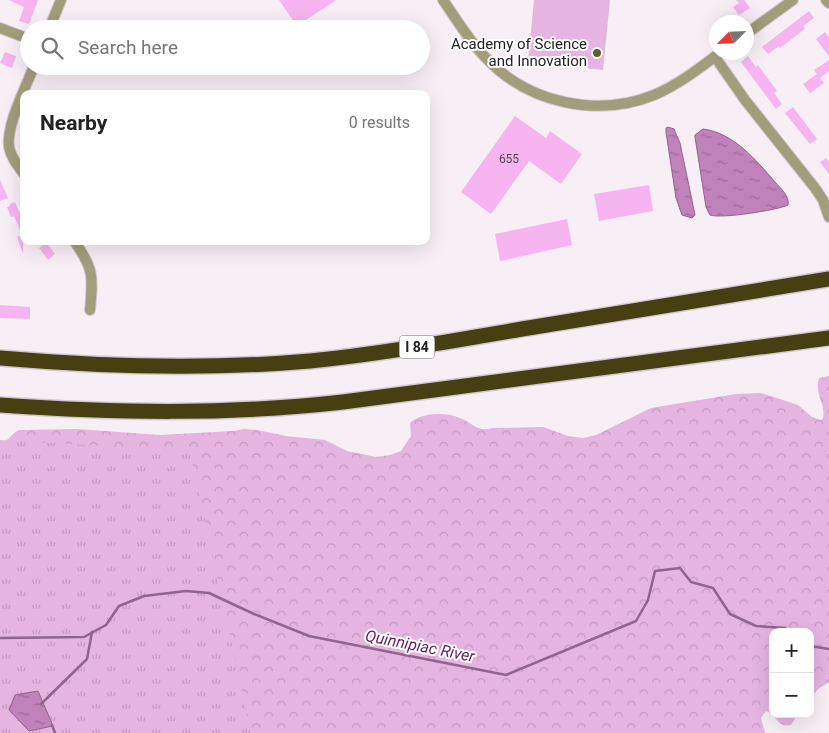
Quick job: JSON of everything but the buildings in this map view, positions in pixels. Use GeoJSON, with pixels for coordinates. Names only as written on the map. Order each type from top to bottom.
{"type":"FeatureCollection","features":[{"type":"Feature","properties":{"kind":"highway","name":"I 84"},"geometry":{"type":"LineString","coordinates":[[0,358],[144,367],[223,366],[309,361],[406,348],[829,279]]}},
{"type":"Feature","properties":{"kind":"highway"},"geometry":{"type":"LineString","coordinates":[[0,405],[131,412],[201,412],[280,408],[343,402],[829,338]]}},
{"type":"Feature","properties":{"kind":"street"},"geometry":{"type":"LineString","coordinates":[[53,20],[61,0]]}},
{"type":"Feature","properties":{"kind":"street"},"geometry":{"type":"LineString","coordinates":[[443,0],[472,43],[494,66],[531,91],[569,103],[605,105],[636,101],[678,83],[711,60]]}},
{"type":"Feature","properties":{"kind":"street"},"geometry":{"type":"LineString","coordinates":[[754,28],[793,0]]}},
{"type":"Feature","properties":{"kind":"street"},"geometry":{"type":"LineString","coordinates":[[826,0],[829,3]]}},
{"type":"Feature","properties":{"kind":"street"},"geometry":{"type":"LineString","coordinates":[[0,28],[20,36]]}},
{"type":"Feature","properties":{"kind":"street"},"geometry":{"type":"LineString","coordinates":[[721,60],[745,100],[823,200],[829,217]]}},
{"type":"Feature","properties":{"kind":"street"},"geometry":{"type":"LineString","coordinates":[[25,90],[31,75]]}},
{"type":"Feature","properties":{"kind":"street"},"geometry":{"type":"LineString","coordinates":[[20,103],[5,147],[20,168]]}},
{"type":"Feature","properties":{"kind":"street"},"geometry":{"type":"LineString","coordinates":[[77,245],[89,264],[92,276],[90,310]]}},
{"type":"Feature","properties":{"kind":"green space"},"geometry":{"type":"Polygon","coordinates":[[[534,0],[610,0],[603,70],[528,62],[534,0]]]}},
{"type":"Feature","properties":{"kind":"green space"},"geometry":{"type":"Polygon","coordinates":[[[829,376],[829,682],[814,694],[814,628],[769,628],[769,712],[766,711],[761,718],[765,733],[0,733],[0,444],[19,430],[77,429],[160,435],[244,429],[325,440],[347,451],[376,457],[401,451],[411,436],[410,423],[420,417],[434,414],[454,416],[483,429],[543,427],[568,436],[583,438],[596,435],[651,408],[736,394],[761,393],[798,405],[812,417],[821,420],[823,418],[823,408],[818,389],[819,378],[829,376]]]}},
{"type":"Feature","properties":{"kind":"green space"},"geometry":{"type":"Polygon","coordinates":[[[0,440],[120,447],[189,447],[251,733],[0,733],[0,440]]]}},
{"type":"Feature","properties":{"kind":"green space"},"geometry":{"type":"Polygon","coordinates":[[[795,718],[791,725],[780,723],[777,719],[795,718]]]}},
{"type":"Feature","properties":{"kind":"water"},"geometry":{"type":"Polygon","coordinates":[[[668,127],[674,129],[680,143],[695,215],[692,218],[682,215],[676,198],[666,132],[668,127]]]}},
{"type":"Feature","properties":{"kind":"water"},"geometry":{"type":"Polygon","coordinates":[[[703,129],[725,136],[744,149],[784,192],[788,198],[788,205],[749,213],[725,216],[710,215],[706,207],[695,137],[703,129]]]}},
{"type":"Feature","properties":{"kind":"water"},"geometry":{"type":"Polygon","coordinates":[[[38,691],[53,726],[29,731],[9,710],[15,695],[38,691]]]}},
{"type":"Feature","properties":{"kind":"waterway","name":"Quinnipiac River"},"geometry":{"type":"LineString","coordinates":[[0,638],[84,637],[106,625],[119,606],[144,596],[186,591],[209,593],[254,614],[309,636],[506,675],[636,621],[648,600],[655,571],[680,568],[691,582],[713,588],[730,614],[756,626],[785,628]]}},
{"type":"Feature","properties":{"kind":"waterway"},"geometry":{"type":"LineString","coordinates":[[41,704],[87,659],[92,632]]}},
{"type":"Feature","properties":{"kind":"waterway","name":"Quinnipiac River"},"geometry":{"type":"LineString","coordinates":[[814,647],[829,649]]}},
{"type":"Feature","properties":{"kind":"waterway"},"geometry":{"type":"LineString","coordinates":[[52,725],[55,733]]}},
{"type":"Feature","properties":{"kind":"place","name":"Academy of Science and Innovation"},"geometry":{"type":"Point","coordinates":[597,53]}}]}
